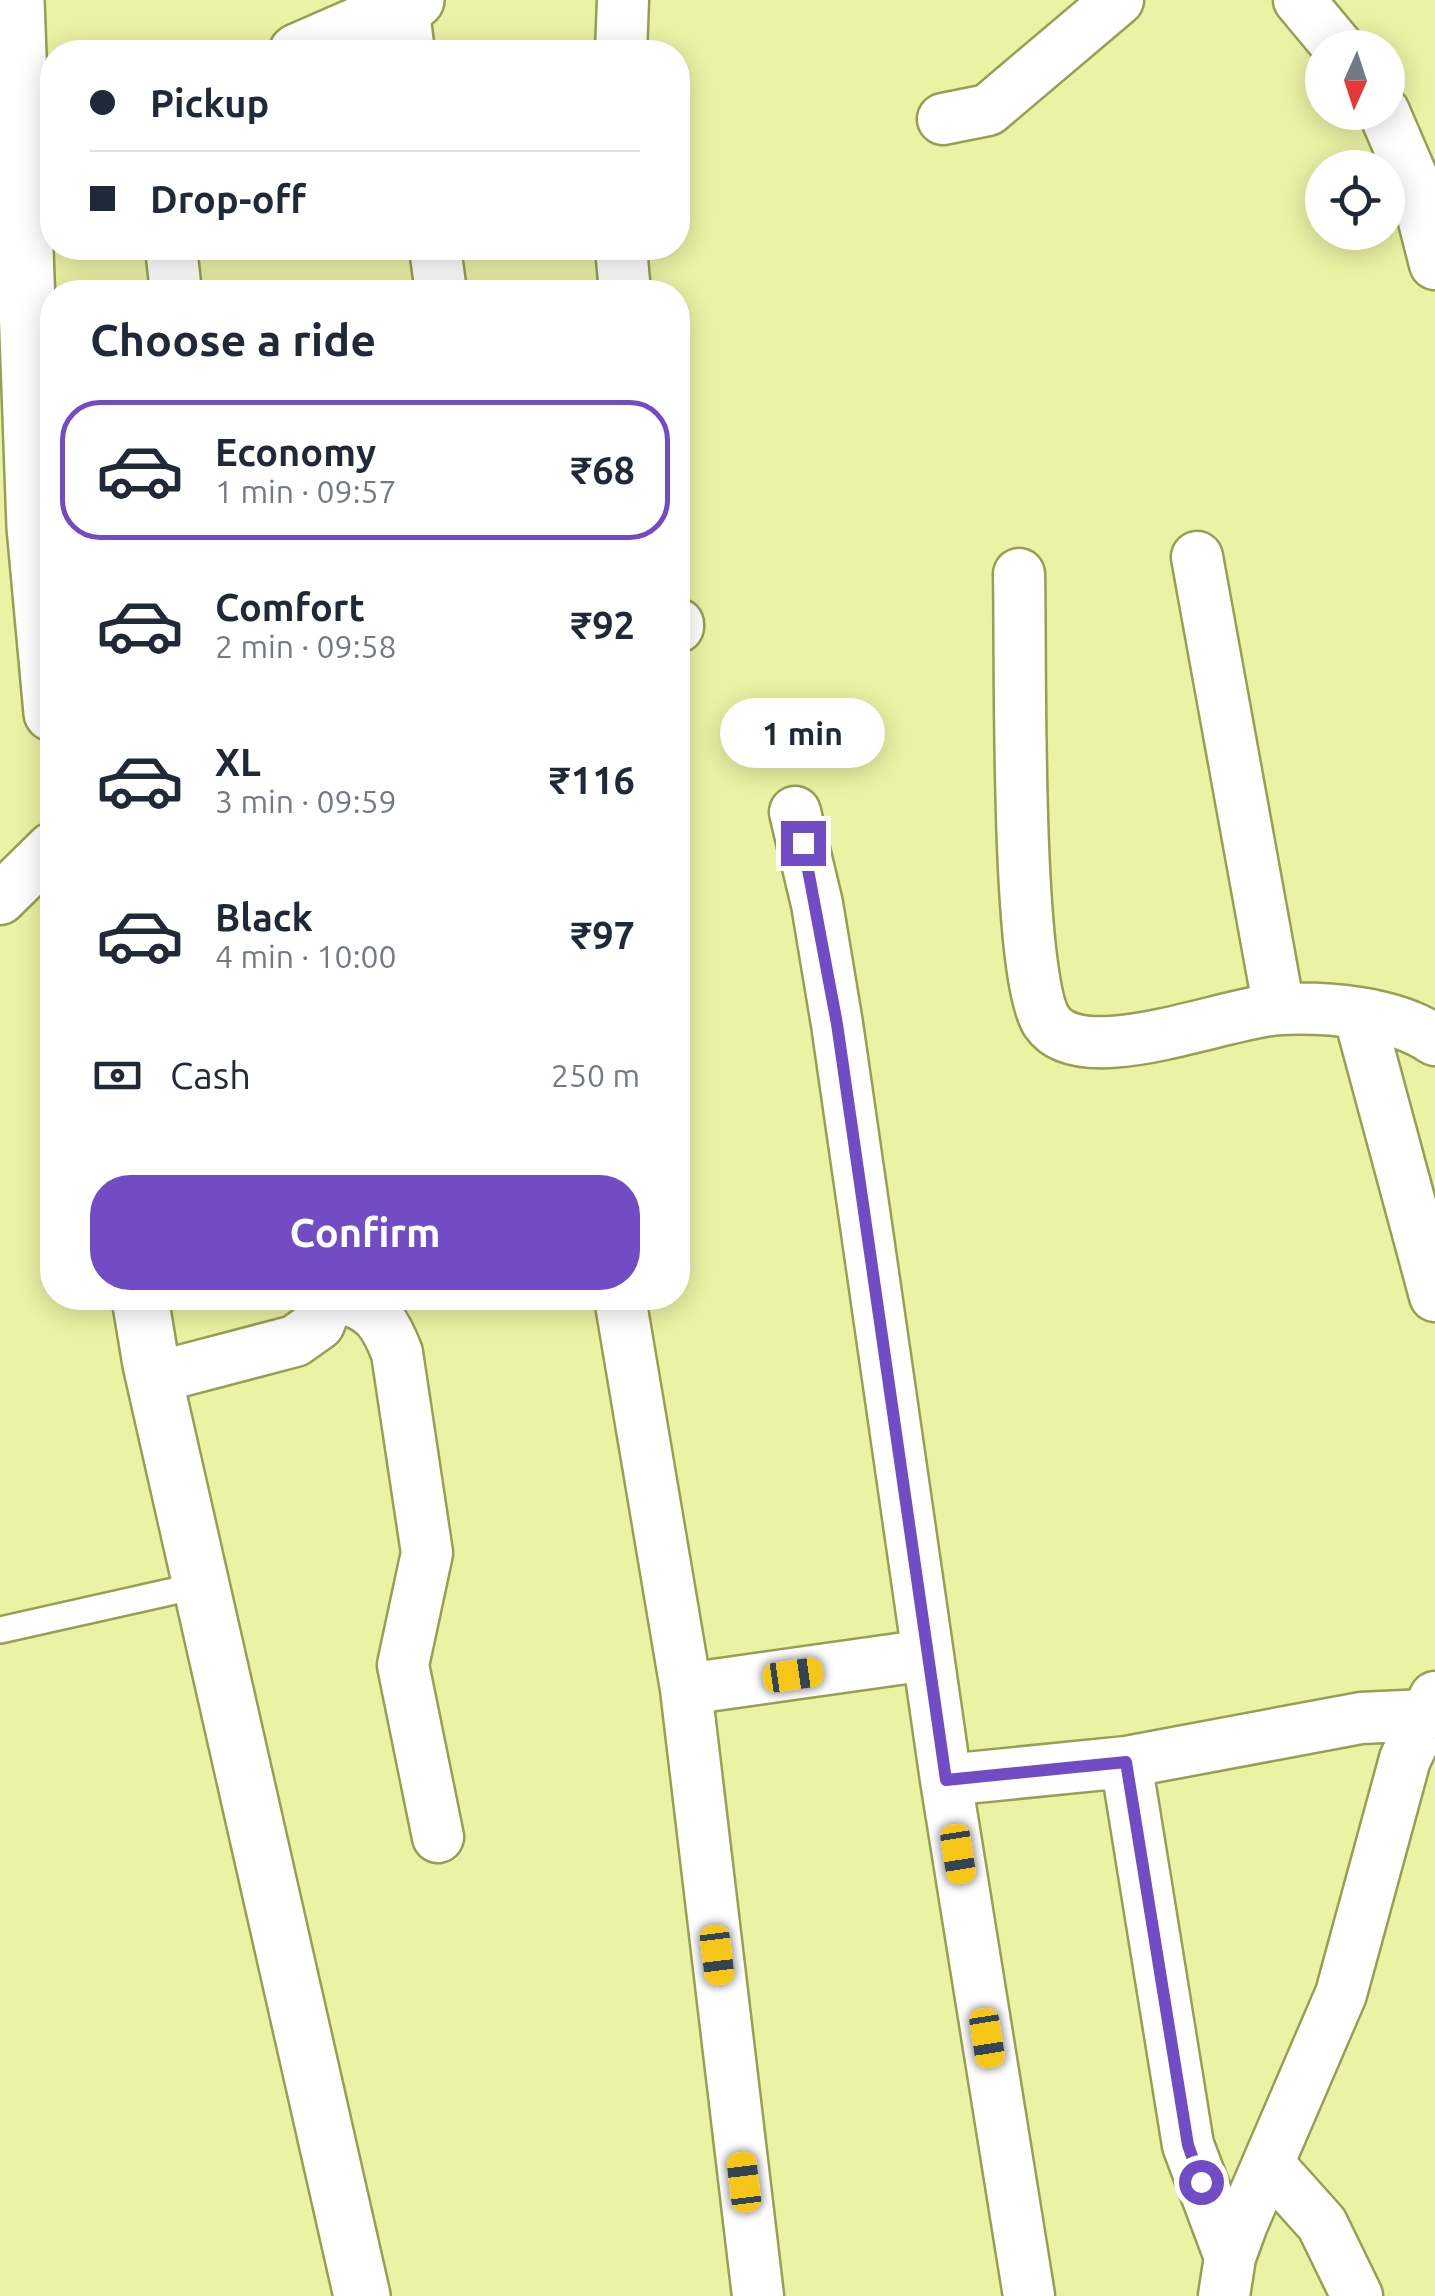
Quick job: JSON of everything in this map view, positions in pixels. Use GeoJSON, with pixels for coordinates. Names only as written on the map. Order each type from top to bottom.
{"type":"FeatureCollection","features":[{"type":"Feature","properties":{"kind":"main road"},"geometry":{"type":"LineString","coordinates":[[16,0],[10,68],[39,166],[35,527],[40,582]]}},
{"type":"Feature","properties":{"kind":"main road"},"geometry":{"type":"LineString","coordinates":[[338,40],[409,19]]}},
{"type":"Feature","properties":{"kind":"main road"},"geometry":{"type":"LineString","coordinates":[[142,1310],[154,1378],[362,2296]]}},
{"type":"Feature","properties":{"kind":"street"},"geometry":{"type":"LineString","coordinates":[[622,40],[623,0]]}},
{"type":"Feature","properties":{"kind":"street"},"geometry":{"type":"LineString","coordinates":[[942,120],[988,110],[1118,0]]}},
{"type":"Feature","properties":{"kind":"street"},"geometry":{"type":"LineString","coordinates":[[1395,130],[1424,179],[1435,264]]}},
{"type":"Feature","properties":{"kind":"street"},"geometry":{"type":"LineString","coordinates":[[1197,557],[1279,1009]]}},
{"type":"Feature","properties":{"kind":"street"},"geometry":{"type":"LineString","coordinates":[[1020,574],[1028,914],[1036,992],[1045,1020],[1062,1038],[1097,1045],[1279,1009],[1359,1014],[1393,1021],[1435,1040]]}},
{"type":"Feature","properties":{"kind":"street"},"geometry":{"type":"LineString","coordinates":[[796,812],[817,904],[837,1024],[927,1655],[1029,2296]]}},
{"type":"Feature","properties":{"kind":"street"},"geometry":{"type":"LineString","coordinates":[[0,900],[40,860]]}},
{"type":"Feature","properties":{"kind":"street"},"geometry":{"type":"LineString","coordinates":[[1359,1014],[1435,1296]]}},
{"type":"Feature","properties":{"kind":"street"},"geometry":{"type":"LineString","coordinates":[[154,1378],[295,1341],[319,1324],[325,1310]]}},
{"type":"Feature","properties":{"kind":"street"},"geometry":{"type":"LineString","coordinates":[[371,1310],[384,1322],[396,1353],[427,1554],[403,1664],[438,1837]]}},
{"type":"Feature","properties":{"kind":"street"},"geometry":{"type":"LineString","coordinates":[[622,1310],[686,1689],[758,2296]]}},
{"type":"Feature","properties":{"kind":"street"},"geometry":{"type":"LineString","coordinates":[[686,1689],[927,1655]]}},
{"type":"Feature","properties":{"kind":"street"},"geometry":{"type":"LineString","coordinates":[[946,1780],[1126,1762],[1430,1706]]}},
{"type":"Feature","properties":{"kind":"street"},"geometry":{"type":"LineString","coordinates":[[1227,2277],[1346,1978],[1405,1759],[1430,1706]]}},
{"type":"Feature","properties":{"kind":"street"},"geometry":{"type":"LineString","coordinates":[[1126,1762],[1188,2145],[1227,2277]]}},
{"type":"Feature","properties":{"kind":"street"},"geometry":{"type":"LineString","coordinates":[[1270,2166],[1322,2224],[1357,2296]]}},
{"type":"Feature","properties":{"kind":"lane"},"geometry":{"type":"LineString","coordinates":[[0,1630],[201,1585]]}},
{"type":"Feature","properties":{"kind":"route"},"geometry":{"type":"LineString","coordinates":[[803,843],[837,1024],[946,1780],[1126,1762],[1188,2145],[1201,2182]]}}]}
